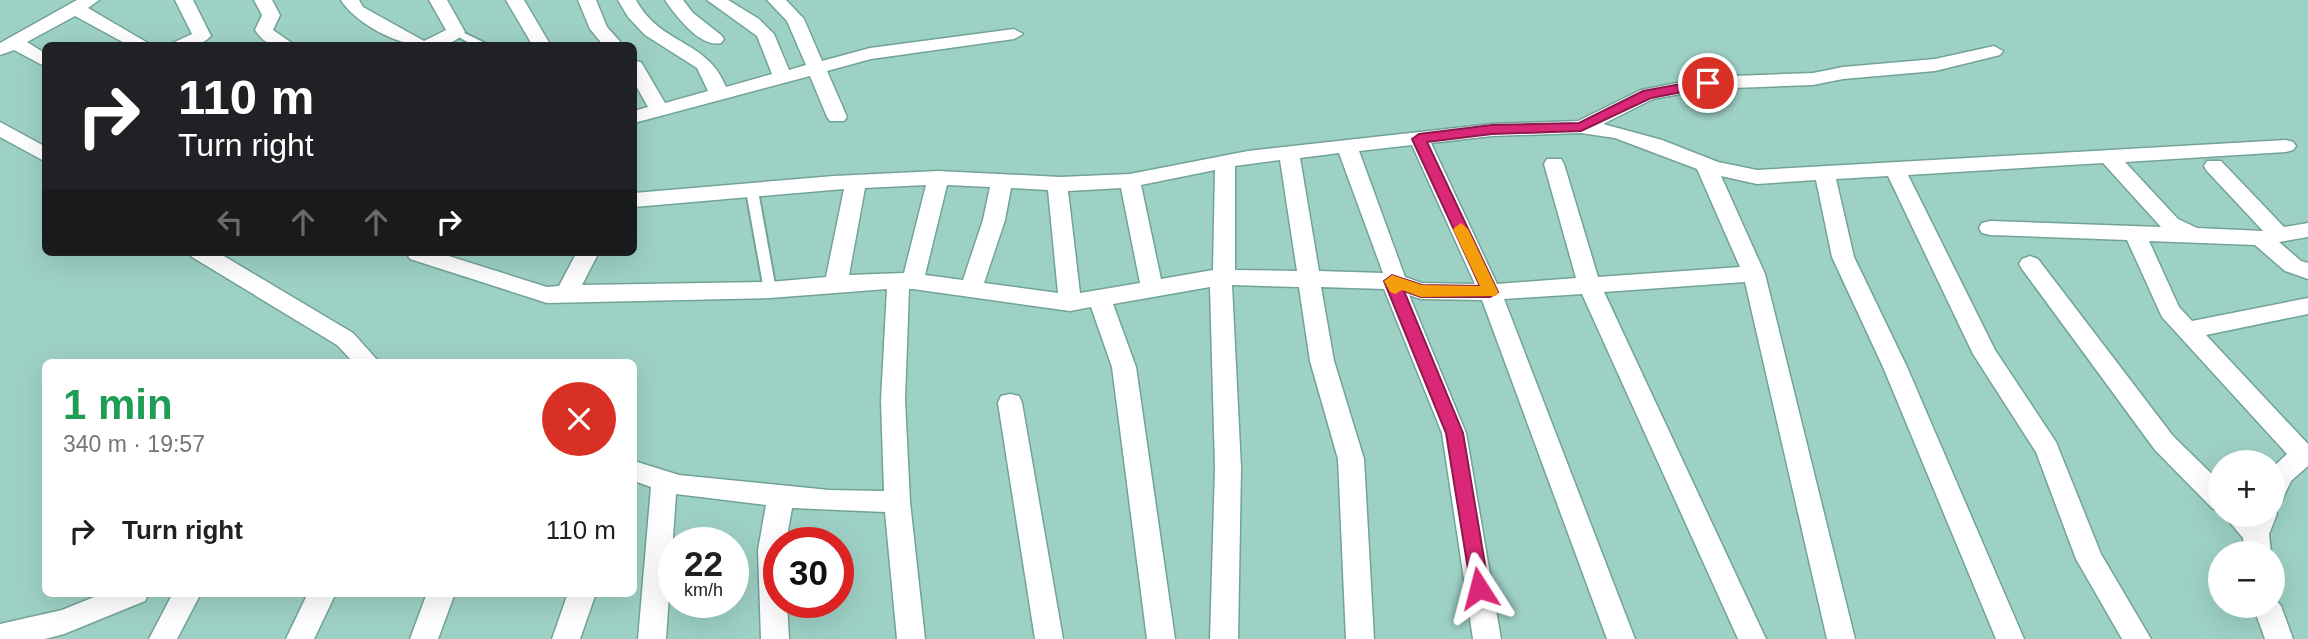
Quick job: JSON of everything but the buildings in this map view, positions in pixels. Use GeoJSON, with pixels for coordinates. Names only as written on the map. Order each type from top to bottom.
{"type":"FeatureCollection","features":[{"type":"Feature","properties":{"kind":"street"},"geometry":{"type":"LineString","coordinates":[[184,0],[202,36],[186,42]]}},
{"type":"Feature","properties":{"kind":"street"},"geometry":{"type":"LineString","coordinates":[[263,0],[271,15],[264,30],[268,36],[279,42]]}},
{"type":"Feature","properties":{"kind":"street"},"geometry":{"type":"LineString","coordinates":[[350,0],[356,10],[413,42]]}},
{"type":"Feature","properties":{"kind":"street"},"geometry":{"type":"LineString","coordinates":[[436,42],[456,32],[438,0]]}},
{"type":"Feature","properties":{"kind":"street"},"geometry":{"type":"LineString","coordinates":[[514,0],[540,42]]}},
{"type":"Feature","properties":{"kind":"street"},"geometry":{"type":"LineString","coordinates":[[587,0],[599,29],[611,42]]}},
{"type":"Feature","properties":{"kind":"street"},"geometry":{"type":"LineString","coordinates":[[627,0],[632,10],[660,40],[706,65],[719,94]]}},
{"type":"Feature","properties":{"kind":"street"},"geometry":{"type":"LineString","coordinates":[[674,0],[687,17],[715,39]]}},
{"type":"Feature","properties":{"kind":"street"},"geometry":{"type":"LineString","coordinates":[[716,0],[753,23],[765,34],[782,77]]}},
{"type":"Feature","properties":{"kind":"street"},"geometry":{"type":"LineString","coordinates":[[776,0],[795,19],[837,117]]}},
{"type":"Feature","properties":{"kind":"street"},"geometry":{"type":"LineString","coordinates":[[7,46],[82,4],[138,42]]}},
{"type":"Feature","properties":{"kind":"street"},"geometry":{"type":"LineString","coordinates":[[637,116],[870,54],[1014,34]]}},
{"type":"Feature","properties":{"kind":"street"},"geometry":{"type":"LineString","coordinates":[[7,46],[42,60]]}},
{"type":"Feature","properties":{"kind":"street"},"geometry":{"type":"LineString","coordinates":[[1581,127],[1647,94],[1708,83],[1813,79],[1843,73],[1935,65],[1994,51]]}},
{"type":"Feature","properties":{"kind":"street"},"geometry":{"type":"LineString","coordinates":[[637,71],[659,110]]}},
{"type":"Feature","properties":{"kind":"street"},"geometry":{"type":"LineString","coordinates":[[637,200],[938,178],[1061,184],[1130,181],[1225,162],[1289,154],[1492,130],[1581,127],[1617,132],[1726,172],[1757,177],[2286,146]]}},
{"type":"Feature","properties":{"kind":"street"},"geometry":{"type":"LineString","coordinates":[[0,128],[42,154]]}},
{"type":"Feature","properties":{"kind":"street"},"geometry":{"type":"LineString","coordinates":[[1419,139],[1490,292],[1621,639]]}},
{"type":"Feature","properties":{"kind":"street"},"geometry":{"type":"LineString","coordinates":[[1348,147],[1393,278],[1454,433],[1488,639]]}},
{"type":"Feature","properties":{"kind":"street"},"geometry":{"type":"LineString","coordinates":[[1289,154],[1322,361],[1351,459],[1360,639]]}},
{"type":"Feature","properties":{"kind":"street"},"geometry":{"type":"LineString","coordinates":[[2109,157],[2171,224],[2193,235]]}},
{"type":"Feature","properties":{"kind":"street"},"geometry":{"type":"LineString","coordinates":[[1224,639],[1228,468],[1222,274],[1225,162]]}},
{"type":"Feature","properties":{"kind":"street"},"geometry":{"type":"LineString","coordinates":[[1554,164],[1589,284],[1752,639]]}},
{"type":"Feature","properties":{"kind":"street"},"geometry":{"type":"LineString","coordinates":[[1705,164],[1754,274],[1841,639]]}},
{"type":"Feature","properties":{"kind":"street"},"geometry":{"type":"LineString","coordinates":[[2214,166],[2293,266],[2308,271]]}},
{"type":"Feature","properties":{"kind":"street"},"geometry":{"type":"LineString","coordinates":[[1895,170],[1985,354],[2047,449],[2089,559],[2137,639]]}},
{"type":"Feature","properties":{"kind":"street"},"geometry":{"type":"LineString","coordinates":[[1825,174],[1843,257],[1895,367],[2010,639]]}},
{"type":"Feature","properties":{"kind":"street"},"geometry":{"type":"LineString","coordinates":[[911,639],[897,502],[893,400],[905,281],[938,178]]}},
{"type":"Feature","properties":{"kind":"street"},"geometry":{"type":"LineString","coordinates":[[971,289],[994,220],[1002,180]]}},
{"type":"Feature","properties":{"kind":"street"},"geometry":{"type":"LineString","coordinates":[[1130,181],[1152,288]]}},
{"type":"Feature","properties":{"kind":"street"},"geometry":{"type":"LineString","coordinates":[[836,285],[856,182]]}},
{"type":"Feature","properties":{"kind":"street"},"geometry":{"type":"LineString","coordinates":[[1061,184],[1058,191],[1070,303]]}},
{"type":"Feature","properties":{"kind":"street"},"geometry":{"type":"LineString","coordinates":[[1990,228],[2270,236],[2308,230]]}},
{"type":"Feature","properties":{"kind":"street"},"geometry":{"type":"LineString","coordinates":[[2135,233],[2169,312],[2305,455],[2285,472]]}},
{"type":"Feature","properties":{"kind":"street"},"geometry":{"type":"LineString","coordinates":[[207,256],[345,339],[364,359]]}},
{"type":"Feature","properties":{"kind":"street"},"geometry":{"type":"LineString","coordinates":[[424,256],[547,295],[770,290],[905,281],[1070,303],[1222,274],[1310,280],[1393,278],[1421,291],[1490,292],[1754,274]]}},
{"type":"Feature","properties":{"kind":"street"},"geometry":{"type":"LineString","coordinates":[[566,294],[586,256]]}},
{"type":"Feature","properties":{"kind":"street"},"geometry":{"type":"LineString","coordinates":[[2031,264],[2164,443],[2208,487]]}},
{"type":"Feature","properties":{"kind":"street"},"geometry":{"type":"LineString","coordinates":[[1099,298],[1124,367],[1161,639]]}},
{"type":"Feature","properties":{"kind":"street"},"geometry":{"type":"LineString","coordinates":[[2187,330],[2308,306]]}},
{"type":"Feature","properties":{"kind":"street"},"geometry":{"type":"LineString","coordinates":[[1010,403],[1049,639]]}},
{"type":"Feature","properties":{"kind":"street"},"geometry":{"type":"LineString","coordinates":[[637,472],[679,485],[830,501],[897,502]]}},
{"type":"Feature","properties":{"kind":"street"},"geometry":{"type":"LineString","coordinates":[[652,639],[664,481]]}},
{"type":"Feature","properties":{"kind":"street"},"geometry":{"type":"LineString","coordinates":[[775,639],[771,550],[781,496]]}},
{"type":"Feature","properties":{"kind":"street"},"geometry":{"type":"LineString","coordinates":[[0,637],[64,622],[125,597]]}},
{"type":"Feature","properties":{"kind":"street"},"geometry":{"type":"LineString","coordinates":[[163,639],[185,597]]}},
{"type":"Feature","properties":{"kind":"street"},"geometry":{"type":"LineString","coordinates":[[300,639],[320,597]]}},
{"type":"Feature","properties":{"kind":"street"},"geometry":{"type":"LineString","coordinates":[[424,639],[440,597]]}},
{"type":"Feature","properties":{"kind":"street"},"geometry":{"type":"LineString","coordinates":[[566,639],[581,597]]}},
{"type":"Feature","properties":{"kind":"street"},"geometry":{"type":"LineString","coordinates":[[2271,618],[2279,639]]}},
{"type":"Feature","properties":{"kind":"lane"},"geometry":{"type":"LineString","coordinates":[[456,32],[476,42]]}},
{"type":"Feature","properties":{"kind":"lane"},"geometry":{"type":"LineString","coordinates":[[752,191],[770,290]]}},
{"type":"Feature","properties":{"kind":"slow traffic"},"geometry":{"type":"LineString","coordinates":[[1395,288],[1392,281],[1421,291],[1490,292],[1461,229]]}},
{"type":"Feature","properties":{"kind":"route"},"geometry":{"type":"LineString","coordinates":[[1479,588],[1454,433],[1392,281],[1421,291],[1490,292],[1419,139],[1492,130],[1581,127],[1647,94],[1708,83]]}}]}
